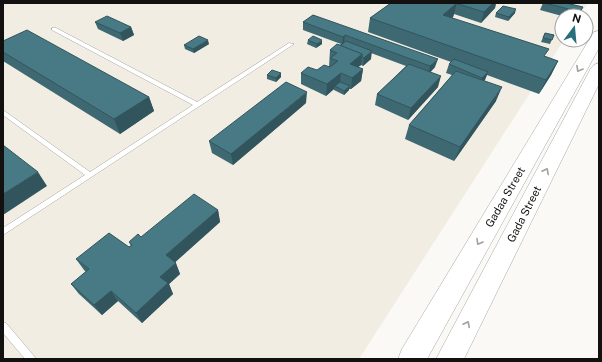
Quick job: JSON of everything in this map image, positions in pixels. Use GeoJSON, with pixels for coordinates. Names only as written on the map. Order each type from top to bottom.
{"type":"FeatureCollection","features":[{"type":"Feature","properties":{"kind":"main road","name":"Gadaa Street"},"geometry":{"type":"LineString","coordinates":[[412,359],[599,35]]}},
{"type":"Feature","properties":{"kind":"main road","name":"Gada Street"},"geometry":{"type":"LineString","coordinates":[[450,359],[599,68]]}},
{"type":"Feature","properties":{"kind":"lane"},"geometry":{"type":"LineString","coordinates":[[54,29],[198,104]]}},
{"type":"Feature","properties":{"kind":"lane"},"geometry":{"type":"LineString","coordinates":[[3,232],[291,44]]}},
{"type":"Feature","properties":{"kind":"lane"},"geometry":{"type":"LineString","coordinates":[[3,112],[90,175]]}},
{"type":"Feature","properties":{"kind":"lane"},"geometry":{"type":"LineString","coordinates":[[3,326],[32,359]]}},
{"type":"Feature","properties":{"kind":"shaded area"},"geometry":{"type":"Polygon","coordinates":[[[3,3],[588,3],[585,8],[554,8],[554,48],[559,48],[359,359],[3,359],[3,3]]]}},
{"type":"Feature","properties":{"kind":"building"},"geometry":{"type":"Polygon","coordinates":[[[391,3],[457,3],[443,15],[549,49],[544,56],[558,61],[546,80],[370,18],[391,3]]]}},
{"type":"Feature","properties":{"kind":"building"},"geometry":{"type":"Polygon","coordinates":[[[455,3],[493,3],[484,12],[455,3]]]}},
{"type":"Feature","properties":{"kind":"building"},"geometry":{"type":"Polygon","coordinates":[[[545,3],[566,3],[583,7],[564,8],[545,3]]]}},
{"type":"Feature","properties":{"kind":"building"},"geometry":{"type":"Polygon","coordinates":[[[503,6],[516,9],[509,17],[496,13],[503,6]]]}},
{"type":"Feature","properties":{"kind":"building"},"geometry":{"type":"Polygon","coordinates":[[[313,15],[438,59],[430,66],[345,35],[343,37],[303,22],[313,15]]]}},
{"type":"Feature","properties":{"kind":"building"},"geometry":{"type":"Polygon","coordinates":[[[107,16],[131,27],[120,33],[95,22],[107,16]]]}},
{"type":"Feature","properties":{"kind":"building"},"geometry":{"type":"Polygon","coordinates":[[[27,30],[149,97],[114,119],[3,52],[3,41],[27,30]]]}},
{"type":"Feature","properties":{"kind":"building"},"geometry":{"type":"Polygon","coordinates":[[[545,33],[554,35],[552,40],[543,38],[545,33]]]}},
{"type":"Feature","properties":{"kind":"building"},"geometry":{"type":"Polygon","coordinates":[[[199,36],[208,40],[193,49],[184,45],[199,36]]]}},
{"type":"Feature","properties":{"kind":"building"},"geometry":{"type":"Polygon","coordinates":[[[313,36],[322,40],[317,44],[308,40],[313,36]]]}},
{"type":"Feature","properties":{"kind":"building"},"geometry":{"type":"Polygon","coordinates":[[[346,41],[372,51],[364,58],[362,57],[362,54],[340,46],[346,41]]]}},
{"type":"Feature","properties":{"kind":"building"},"geometry":{"type":"Polygon","coordinates":[[[337,44],[362,54],[350,64],[363,69],[352,78],[341,73],[327,84],[301,73],[308,67],[317,70],[324,65],[330,67],[338,61],[330,58],[337,53],[330,50],[337,44]]]}},
{"type":"Feature","properties":{"kind":"building"},"geometry":{"type":"Polygon","coordinates":[[[454,59],[488,72],[482,78],[449,64],[454,59]]]}},
{"type":"Feature","properties":{"kind":"building"},"geometry":{"type":"Polygon","coordinates":[[[409,64],[441,76],[411,108],[377,94],[409,64]]]}},
{"type":"Feature","properties":{"kind":"building"},"geometry":{"type":"Polygon","coordinates":[[[272,70],[281,73],[276,78],[267,75],[272,70]]]}},
{"type":"Feature","properties":{"kind":"building"},"geometry":{"type":"Polygon","coordinates":[[[456,71],[502,87],[460,147],[409,125],[456,71]]]}},
{"type":"Feature","properties":{"kind":"building"},"geometry":{"type":"Polygon","coordinates":[[[286,82],[307,92],[231,154],[209,141],[286,82]]]}},
{"type":"Feature","properties":{"kind":"building"},"geometry":{"type":"Polygon","coordinates":[[[340,82],[350,86],[344,91],[335,86],[340,82]]]}},
{"type":"Feature","properties":{"kind":"building"},"geometry":{"type":"Polygon","coordinates":[[[3,145],[38,172],[3,194],[3,145]]]}},
{"type":"Feature","properties":{"kind":"building"},"geometry":{"type":"Polygon","coordinates":[[[194,194],[218,210],[166,255],[176,263],[160,277],[168,283],[136,313],[111,291],[94,305],[71,284],[89,269],[76,259],[109,233],[129,247],[132,245],[129,242],[138,234],[141,237],[194,194]]]}}]}
